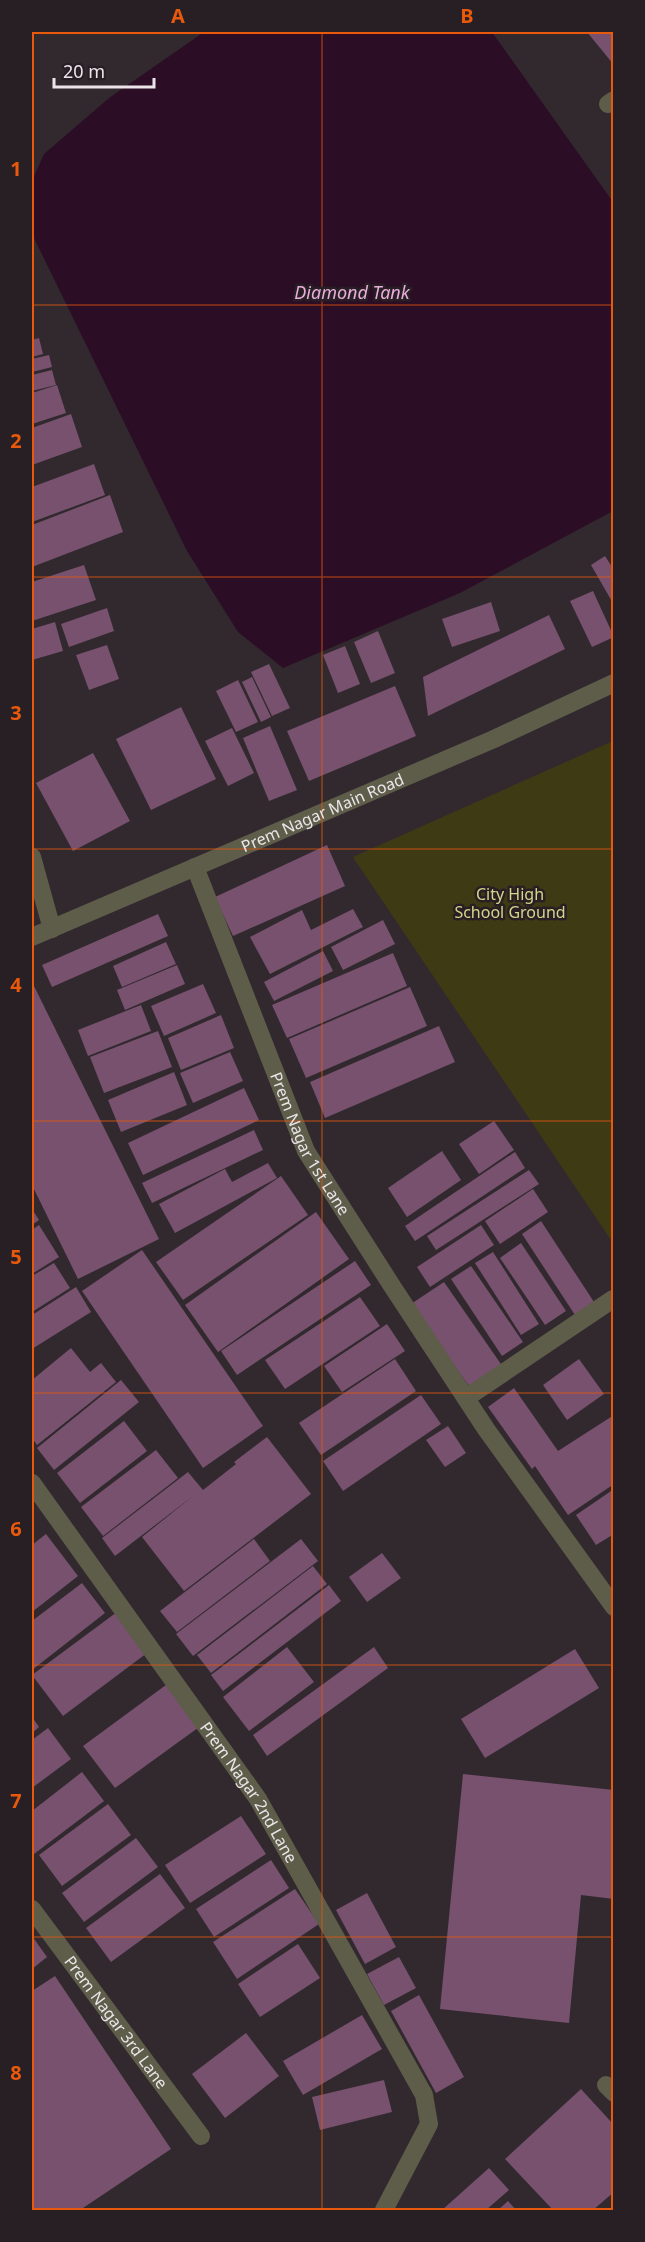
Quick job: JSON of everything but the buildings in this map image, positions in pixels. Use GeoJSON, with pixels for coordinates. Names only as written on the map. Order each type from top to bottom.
{"type":"FeatureCollection","features":[{"type":"Feature","properties":{"kind":"street","name":"Prem Nagar Main Road"},"geometry":{"type":"LineString","coordinates":[[32,938],[494,739],[614,683]]}},
{"type":"Feature","properties":{"kind":"street"},"geometry":{"type":"LineString","coordinates":[[32,857],[52,929]]}},
{"type":"Feature","properties":{"kind":"street","name":"Prem Nagar 1st Lane"},"geometry":{"type":"LineString","coordinates":[[195,867],[306,1151],[466,1398],[614,1607]]}},
{"type":"Feature","properties":{"kind":"street"},"geometry":{"type":"LineString","coordinates":[[466,1398],[613,1299]]}},
{"type":"Feature","properties":{"kind":"street","name":"Prem Nagar 2nd Lane"},"geometry":{"type":"LineString","coordinates":[[32,1483],[258,1799],[424,2095],[429,2124],[384,2211]]}},
{"type":"Feature","properties":{"kind":"street","name":"Prem Nagar 3rd Lane"},"geometry":{"type":"LineString","coordinates":[[32,1908],[201,2136]]}},
{"type":"Feature","properties":{"kind":"green space","name":"City High School Ground"},"geometry":{"type":"Polygon","coordinates":[[[613,741],[613,1243],[353,857],[613,741]]]}},
{"type":"Feature","properties":{"kind":"water","name":"Diamond Tank"},"geometry":{"type":"Polygon","coordinates":[[[204,32],[492,32],[613,202],[613,511],[460,593],[283,668],[238,632],[187,551],[32,234],[32,181],[44,154],[109,98],[204,32]]]}}]}
